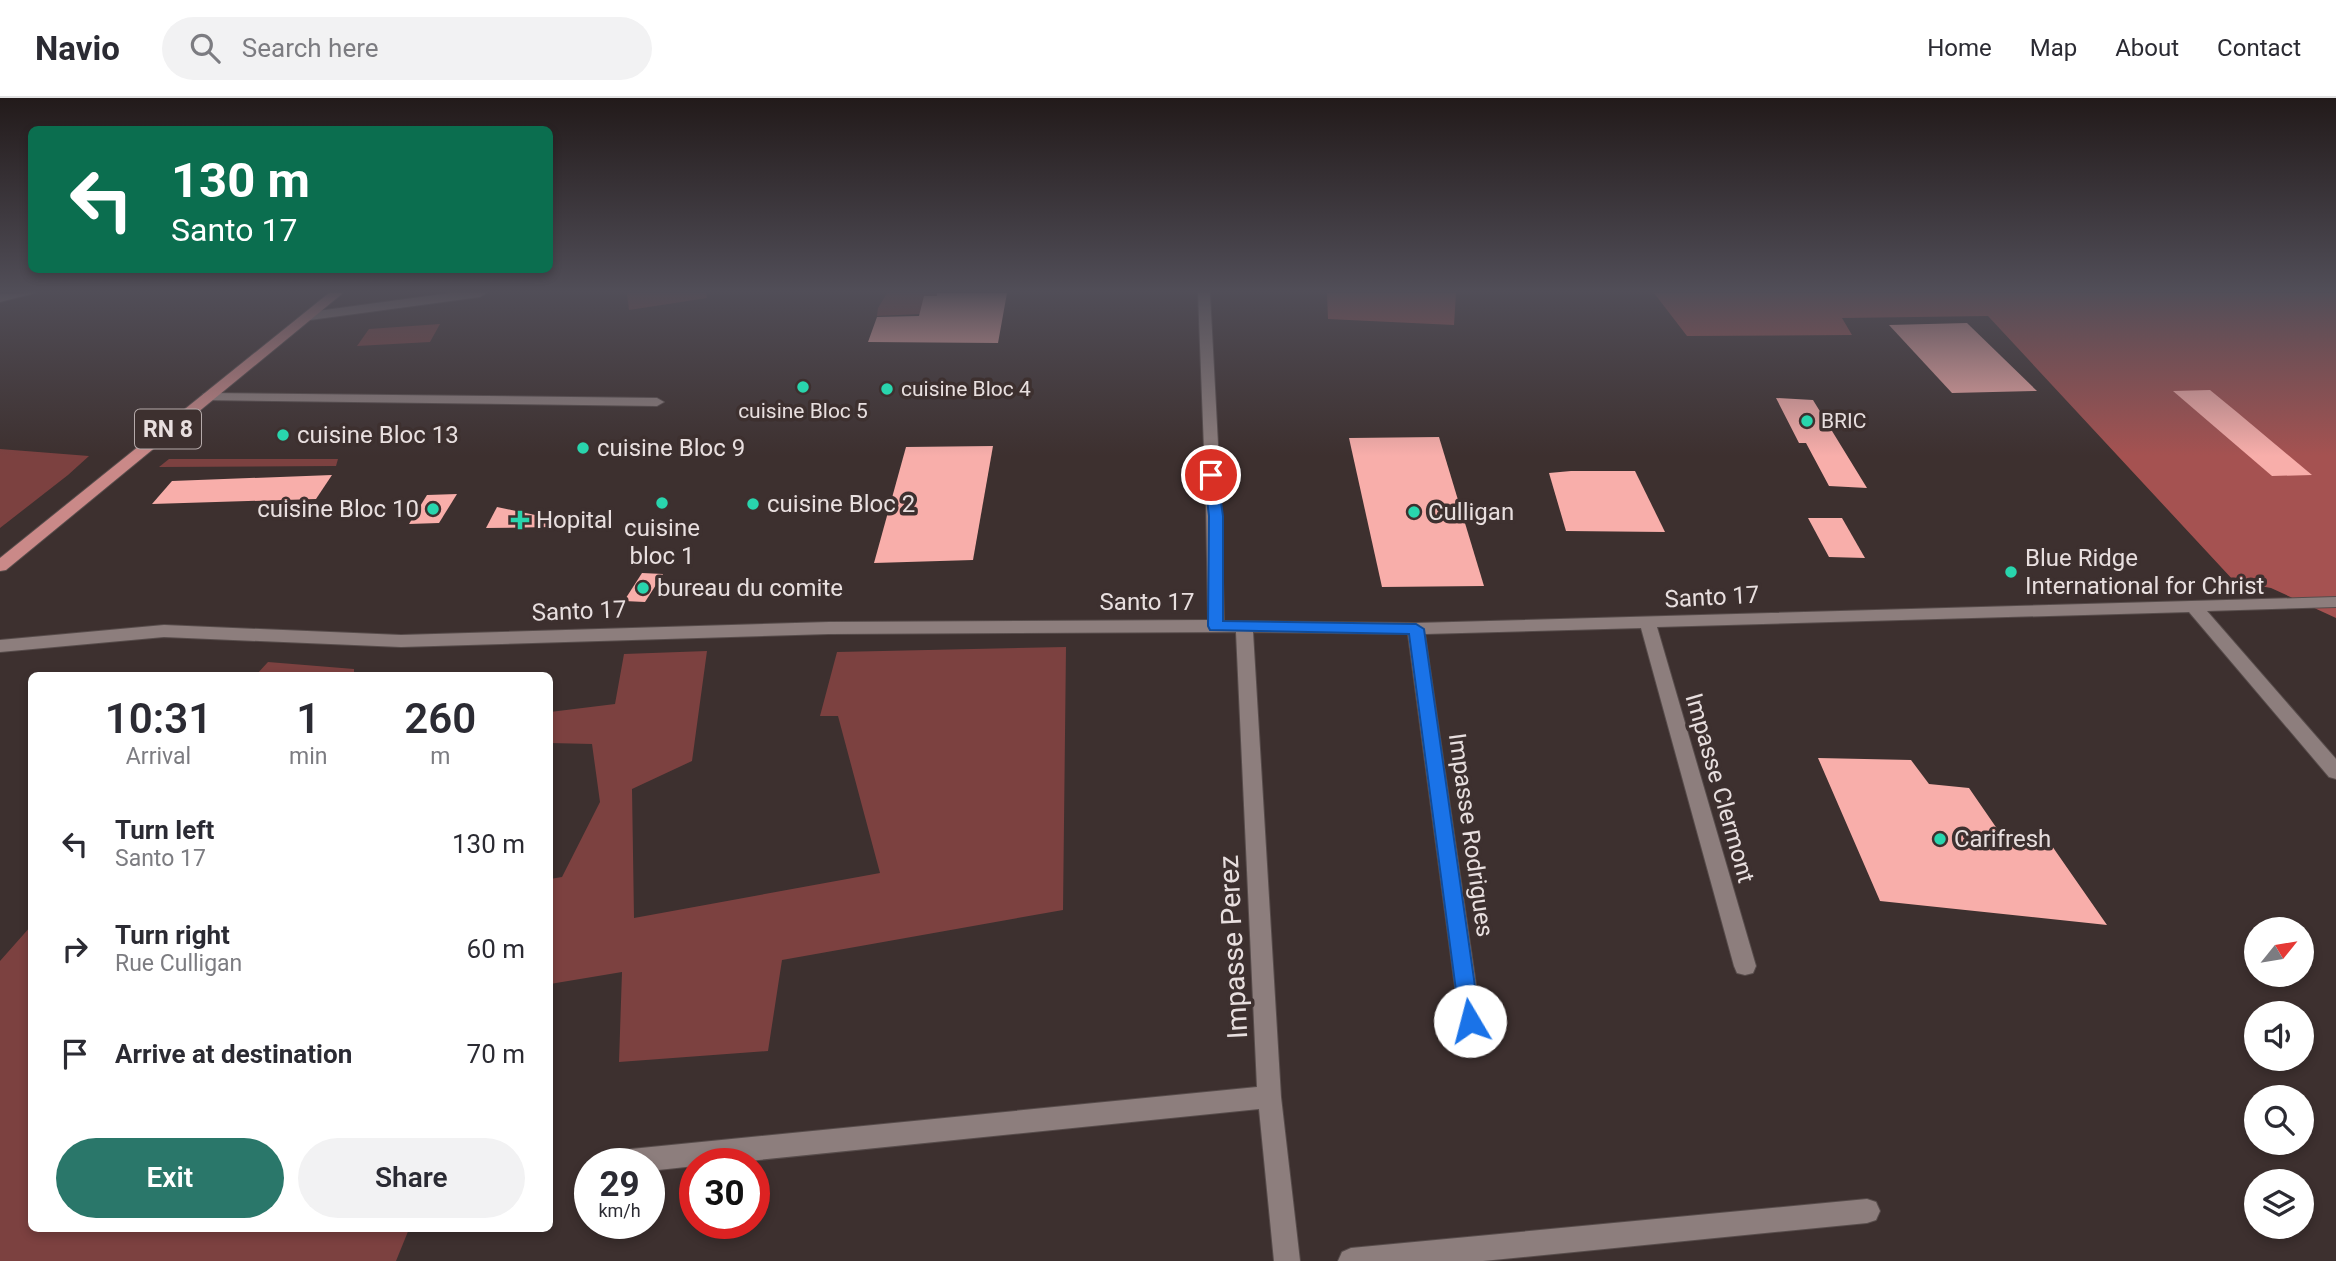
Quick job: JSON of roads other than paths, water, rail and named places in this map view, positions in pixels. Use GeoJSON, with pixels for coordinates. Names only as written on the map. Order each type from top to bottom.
{"type":"FeatureCollection","features":[{"type":"Feature","properties":{"kind":"main road","name":"RN 8"},"geometry":{"type":"LineString","coordinates":[[0,566],[271,347]]}},
{"type":"Feature","properties":{"kind":"street"},"geometry":{"type":"LineString","coordinates":[[1206,347],[1211,475],[1216,516],[1216,626]]}},
{"type":"Feature","properties":{"kind":"street"},"geometry":{"type":"LineString","coordinates":[[208,397],[657,402]]}},
{"type":"Feature","properties":{"kind":"street","name":"Santo 17"},"geometry":{"type":"LineString","coordinates":[[0,646],[164,631],[401,641],[829,628],[1216,626],[1244,629],[1416,629],[2336,601]]}},
{"type":"Feature","properties":{"kind":"street"},"geometry":{"type":"LineString","coordinates":[[2193,606],[2336,772]]}},
{"type":"Feature","properties":{"kind":"street","name":"Impasse Clermont"},"geometry":{"type":"LineString","coordinates":[[1648,624],[1745,966]]}},
{"type":"Feature","properties":{"kind":"street","name":"Impasse Perez"},"geometry":{"type":"LineString","coordinates":[[1244,629],[1269,1097],[1287,1261]]}},
{"type":"Feature","properties":{"kind":"street","name":"Impasse Rodrigues"},"geometry":{"type":"LineString","coordinates":[[1416,629],[1474,1047]]}},
{"type":"Feature","properties":{"kind":"street"},"geometry":{"type":"LineString","coordinates":[[665,1158],[1269,1097]]}},
{"type":"Feature","properties":{"kind":"street"},"geometry":{"type":"LineString","coordinates":[[1351,1261],[1867,1211]]}},
{"type":"Feature","properties":{"kind":"place","name":"cuisine Bloc 5"},"geometry":{"type":"Point","coordinates":[803,387]}},
{"type":"Feature","properties":{"kind":"place","name":"cuisine Bloc 4"},"geometry":{"type":"Point","coordinates":[887,389]}},
{"type":"Feature","properties":{"kind":"place","name":"BRIC"},"geometry":{"type":"Point","coordinates":[1807,421]}},
{"type":"Feature","properties":{"kind":"place","name":"cuisine Bloc 13"},"geometry":{"type":"Point","coordinates":[283,435]}},
{"type":"Feature","properties":{"kind":"place","name":"cuisine Bloc 9"},"geometry":{"type":"Point","coordinates":[583,448]}},
{"type":"Feature","properties":{"kind":"place","name":"cuisine bloc 1"},"geometry":{"type":"Point","coordinates":[662,503]}},
{"type":"Feature","properties":{"kind":"place","name":"cuisine Bloc 2"},"geometry":{"type":"Point","coordinates":[753,504]}},
{"type":"Feature","properties":{"kind":"place","name":"cuisine Bloc 10"},"geometry":{"type":"Point","coordinates":[433,509]}},
{"type":"Feature","properties":{"kind":"place","name":"Culligan"},"geometry":{"type":"Point","coordinates":[1414,512]}},
{"type":"Feature","properties":{"kind":"place","name":"Hopital"},"geometry":{"type":"Point","coordinates":[520,520]}},
{"type":"Feature","properties":{"kind":"place","name":"Blue Ridge International for Christ"},"geometry":{"type":"Point","coordinates":[2011,572]}},
{"type":"Feature","properties":{"kind":"place","name":"bureau du comite"},"geometry":{"type":"Point","coordinates":[643,588]}},
{"type":"Feature","properties":{"kind":"place","name":"Carifresh"},"geometry":{"type":"Point","coordinates":[1940,839]}}]}
